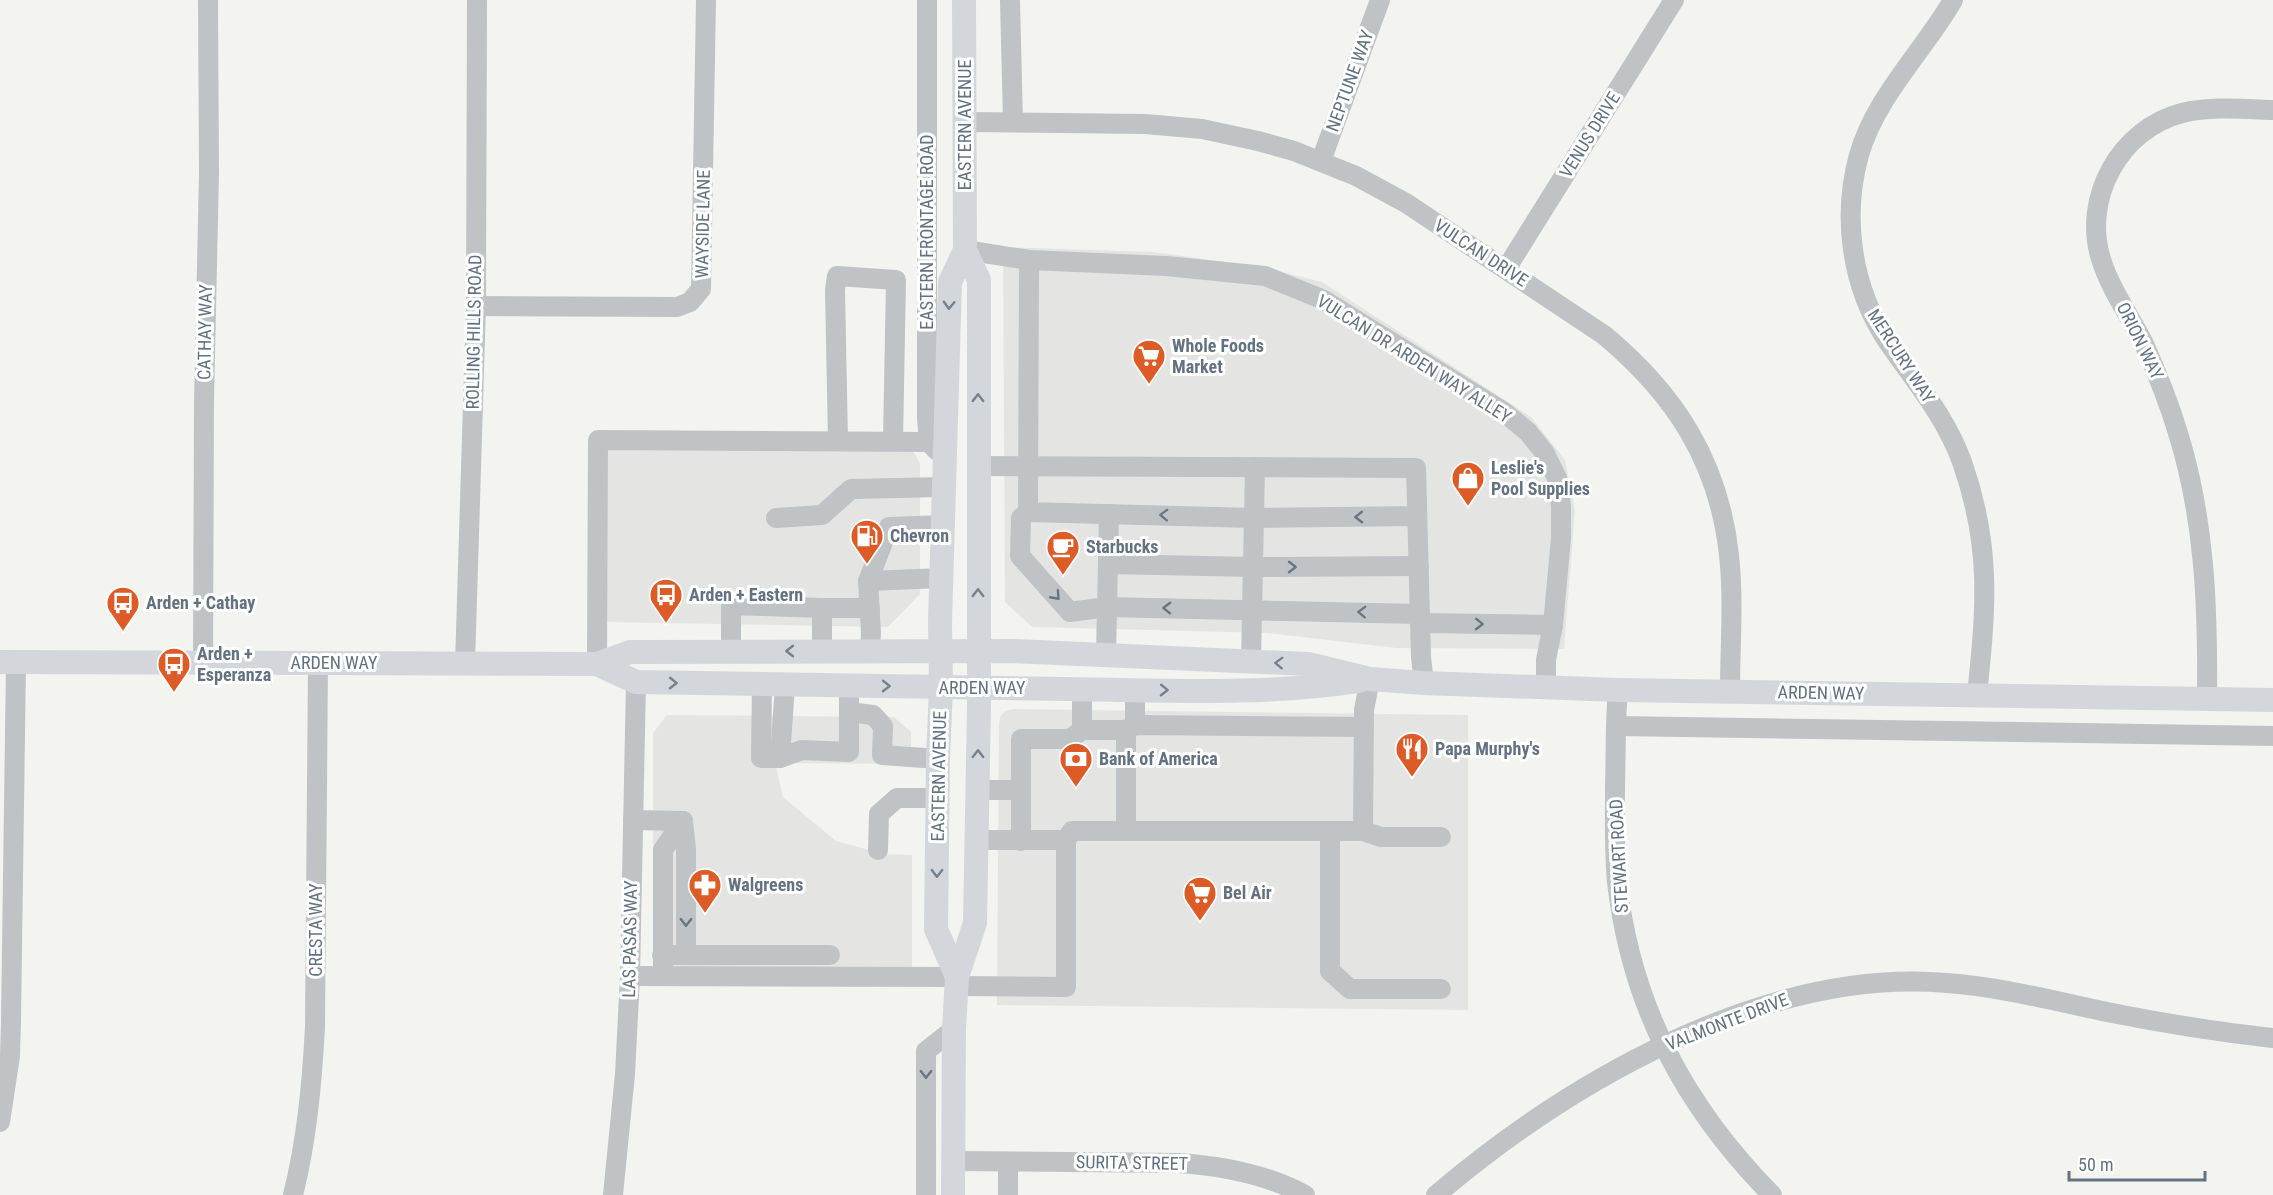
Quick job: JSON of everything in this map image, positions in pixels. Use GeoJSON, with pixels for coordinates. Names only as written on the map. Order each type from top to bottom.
{"type":"FeatureCollection","features":[{"type":"Feature","properties":{"kind":"main road","name":"EASTERN AVENUE"},"geometry":{"type":"LineString","coordinates":[[953,1195],[956,982],[975,923],[979,688],[979,280],[965,250],[964,0]]}},
{"type":"Feature","properties":{"kind":"main road","name":"EASTERN AVENUE"},"geometry":{"type":"LineString","coordinates":[[956,982],[936,929],[943,488],[936,450],[950,282],[965,250]]}},
{"type":"Feature","properties":{"kind":"main road","name":"ARDEN WAY"},"geometry":{"type":"LineString","coordinates":[[8,662],[597,664],[630,652],[940,651],[1106,655],[1308,664],[1370,679],[1424,683],[1618,690],[2273,700]]}},
{"type":"Feature","properties":{"kind":"main road","name":"ARDEN WAY"},"geometry":{"type":"LineString","coordinates":[[597,664],[636,682],[941,688],[1251,692],[1313,688],[1370,679]]}},
{"type":"Feature","properties":{"kind":"street","name":"CATHAY WAY"},"geometry":{"type":"LineString","coordinates":[[203,664],[204,402],[209,173],[208,0]]}},
{"type":"Feature","properties":{"kind":"street","name":"ROLLING HILLS ROAD"},"geometry":{"type":"LineString","coordinates":[[465,664],[476,306],[477,0]]}},
{"type":"Feature","properties":{"kind":"street","name":"WAYSIDE LANE"},"geometry":{"type":"LineString","coordinates":[[476,306],[677,307],[690,302],[701,289],[706,0]]}},
{"type":"Feature","properties":{"kind":"street","name":"EASTERN FRONTAGE ROAD"},"geometry":{"type":"LineString","coordinates":[[927,0],[927,418],[936,450]]}},
{"type":"Feature","properties":{"kind":"street"},"geometry":{"type":"LineString","coordinates":[[1010,0],[1013,122]]}},
{"type":"Feature","properties":{"kind":"street","name":"NEPTUNE WAY"},"geometry":{"type":"LineString","coordinates":[[1321,161],[1380,0]]}},
{"type":"Feature","properties":{"kind":"street","name":"VENUS DRIVE"},"geometry":{"type":"LineString","coordinates":[[1506,269],[1674,0]]}},
{"type":"Feature","properties":{"kind":"street","name":"MERCURY WAY"},"geometry":{"type":"LineString","coordinates":[[1953,0],[1876,112],[1864,141],[1852,187],[1851,234],[1859,281],[1870,310],[1885,338],[1927,394],[1946,426],[1973,494],[1981,530],[1985,567],[1985,604],[1977,695]]}},
{"type":"Feature","properties":{"kind":"street","name":"ORION WAY"},"geometry":{"type":"LineString","coordinates":[[2207,699],[2208,622],[2205,574],[2200,527],[2190,480],[2163,388],[2144,344],[2100,258],[2096,216],[2098,202],[2114,163],[2132,141],[2154,124],[2194,110],[2273,110]]}},
{"type":"Feature","properties":{"kind":"street","name":"VULCAN DRIVE"},"geometry":{"type":"LineString","coordinates":[[965,122],[1145,124],[1202,129],[1258,141],[1321,161],[1356,176],[1406,203],[1604,335],[1629,356],[1662,391],[1690,432],[1710,476],[1720,507],[1729,555],[1730,692]]}},
{"type":"Feature","properties":{"kind":"street","name":"VULCAN DR ARDEN WAY ALLEY"},"geometry":{"type":"LineString","coordinates":[[965,250],[1029,260],[1166,266],[1265,276],[1324,300],[1504,412],[1528,432],[1557,478],[1561,506],[1561,538],[1553,625],[1546,660],[1546,686]]}},
{"type":"Feature","properties":{"kind":"street"},"geometry":{"type":"LineString","coordinates":[[1029,260],[1028,512],[1021,519],[1020,556],[1070,612],[1107,607],[1252,609],[1553,625]]}},
{"type":"Feature","properties":{"kind":"street"},"geometry":{"type":"LineString","coordinates":[[838,441],[835,290],[837,276],[896,280],[893,441]]}},
{"type":"Feature","properties":{"kind":"street"},"geometry":{"type":"LineString","coordinates":[[597,664],[598,440],[893,441],[936,450]]}},
{"type":"Feature","properties":{"kind":"street"},"geometry":{"type":"LineString","coordinates":[[978,466],[1416,468],[1424,683]]}},
{"type":"Feature","properties":{"kind":"street"},"geometry":{"type":"LineString","coordinates":[[1251,661],[1255,467]]}},
{"type":"Feature","properties":{"kind":"street"},"geometry":{"type":"LineString","coordinates":[[776,518],[822,515],[851,489],[943,488]]}},
{"type":"Feature","properties":{"kind":"street"},"geometry":{"type":"LineString","coordinates":[[1028,512],[1254,518],[1417,516]]}},
{"type":"Feature","properties":{"kind":"street"},"geometry":{"type":"LineString","coordinates":[[1106,655],[1109,514]]}},
{"type":"Feature","properties":{"kind":"street"},"geometry":{"type":"LineString","coordinates":[[870,651],[868,581],[889,527],[943,525]]}},
{"type":"Feature","properties":{"kind":"street"},"geometry":{"type":"LineString","coordinates":[[1108,564],[1253,567],[1419,566]]}},
{"type":"Feature","properties":{"kind":"street"},"geometry":{"type":"LineString","coordinates":[[868,581],[942,578]]}},
{"type":"Feature","properties":{"kind":"street"},"geometry":{"type":"LineString","coordinates":[[731,651],[731,605],[870,609]]}},
{"type":"Feature","properties":{"kind":"street"},"geometry":{"type":"LineString","coordinates":[[822,608],[822,651]]}},
{"type":"Feature","properties":{"kind":"street"},"geometry":{"type":"LineString","coordinates":[[0,1122],[10,1056],[11,1021],[8,662]]}},
{"type":"Feature","properties":{"kind":"street","name":"CRESTA WAY"},"geometry":{"type":"LineString","coordinates":[[293,1195],[305,1138],[312,1083],[315,1027],[318,663]]}},
{"type":"Feature","properties":{"kind":"street"},"geometry":{"type":"LineString","coordinates":[[1364,831],[1364,727],[1370,679]]}},
{"type":"Feature","properties":{"kind":"street","name":"LAS PASAS WAY"},"geometry":{"type":"LineString","coordinates":[[613,1195],[624,1086],[630,976],[636,682]]}},
{"type":"Feature","properties":{"kind":"street"},"geometry":{"type":"LineString","coordinates":[[774,684],[780,758],[802,750],[849,752],[849,686]]}},
{"type":"Feature","properties":{"kind":"street"},"geometry":{"type":"LineString","coordinates":[[1082,689],[1082,729]]}},
{"type":"Feature","properties":{"kind":"street"},"geometry":{"type":"LineString","coordinates":[[1126,831],[1135,690]]}},
{"type":"Feature","properties":{"kind":"street","name":"STEWART ROAD"},"geometry":{"type":"LineString","coordinates":[[1618,690],[1615,847],[1622,912],[1633,965],[1649,1014],[1663,1046],[1692,1098],[1711,1126],[1772,1195]]}},
{"type":"Feature","properties":{"kind":"street"},"geometry":{"type":"LineString","coordinates":[[849,712],[873,715],[883,726],[882,755],[938,759]]}},
{"type":"Feature","properties":{"kind":"street"},"geometry":{"type":"LineString","coordinates":[[1616,726],[2273,736]]}},
{"type":"Feature","properties":{"kind":"street"},"geometry":{"type":"LineString","coordinates":[[1021,841],[1021,739],[1070,739],[1082,729],[1364,727]]}},
{"type":"Feature","properties":{"kind":"street"},"geometry":{"type":"LineString","coordinates":[[849,738],[882,738]]}},
{"type":"Feature","properties":{"kind":"street"},"geometry":{"type":"LineString","coordinates":[[978,790],[1020,790]]}},
{"type":"Feature","properties":{"kind":"street"},"geometry":{"type":"LineString","coordinates":[[878,850],[879,814],[897,798],[938,798]]}},
{"type":"Feature","properties":{"kind":"street"},"geometry":{"type":"LineString","coordinates":[[633,819],[683,821]]}},
{"type":"Feature","properties":{"kind":"street"},"geometry":{"type":"LineString","coordinates":[[663,975],[663,850],[683,821]]}},
{"type":"Feature","properties":{"kind":"street"},"geometry":{"type":"LineString","coordinates":[[683,821],[686,849],[686,954]]}},
{"type":"Feature","properties":{"kind":"street"},"geometry":{"type":"LineString","coordinates":[[630,976],[956,982],[1066,987],[1066,840],[1072,831],[1364,831],[1381,837],[1441,837]]}},
{"type":"Feature","properties":{"kind":"street"},"geometry":{"type":"LineString","coordinates":[[1330,831],[1330,971],[1350,989],[1441,989]]}},
{"type":"Feature","properties":{"kind":"street"},"geometry":{"type":"LineString","coordinates":[[976,840],[1066,840]]}},
{"type":"Feature","properties":{"kind":"street"},"geometry":{"type":"LineString","coordinates":[[662,954],[830,955]]}},
{"type":"Feature","properties":{"kind":"street","name":"VALMONTE DRIVE"},"geometry":{"type":"LineString","coordinates":[[1436,1195],[1553,1107],[1607,1075],[1663,1046],[1718,1022],[1767,1004],[1801,995],[1890,982],[1944,982],[1997,988],[2171,1024],[2273,1038]]}},
{"type":"Feature","properties":{"kind":"street"},"geometry":{"type":"LineString","coordinates":[[926,1195],[926,1051],[954,1029]]}},
{"type":"Feature","properties":{"kind":"street","name":"SURITA STREET"},"geometry":{"type":"LineString","coordinates":[[953,1161],[1209,1165],[1266,1178],[1305,1195]]}},
{"type":"Feature","properties":{"kind":"street"},"geometry":{"type":"LineString","coordinates":[[1008,1162],[1008,1195]]}},
{"type":"Feature","properties":{"kind":"shaded area"},"geometry":{"type":"Polygon","coordinates":[[[1003,247],[1153,252],[1262,267],[1322,282],[1531,417],[1565,460],[1575,510],[1564,649],[1396,648],[1267,633],[1032,627],[1005,602],[1003,247]]]}},
{"type":"Feature","properties":{"kind":"shaded area"},"geometry":{"type":"Polygon","coordinates":[[[602,446],[911,448],[920,463],[920,594],[888,627],[602,622],[602,446]]]}},
{"type":"Feature","properties":{"kind":"shaded area"},"geometry":{"type":"Polygon","coordinates":[[[1013,709],[1468,715],[1468,1010],[997,1005],[999,724],[1000,717],[1005,711],[1013,709]]]}},
{"type":"Feature","properties":{"kind":"shaded area"},"geometry":{"type":"Polygon","coordinates":[[[667,715],[894,717],[911,732],[911,764],[775,763],[783,797],[836,841],[884,854],[912,855],[912,985],[653,982],[653,733],[667,715]]]}},
{"type":"Feature","properties":{"kind":"place","name":"Whole Foods Market"},"geometry":{"type":"Point","coordinates":[1149,385]}},
{"type":"Feature","properties":{"kind":"place","name":"Leslie's Pool Supplies"},"geometry":{"type":"Point","coordinates":[1468,507]}},
{"type":"Feature","properties":{"kind":"place","name":"Chevron"},"geometry":{"type":"Point","coordinates":[867,565]}},
{"type":"Feature","properties":{"kind":"place","name":"Starbucks"},"geometry":{"type":"Point","coordinates":[1063,576]}},
{"type":"Feature","properties":{"kind":"place","name":"Arden + Eastern"},"geometry":{"type":"Point","coordinates":[666,624]}},
{"type":"Feature","properties":{"kind":"place","name":"Arden + Cathay"},"geometry":{"type":"Point","coordinates":[123,632]}},
{"type":"Feature","properties":{"kind":"place","name":"Arden + Esperanza"},"geometry":{"type":"Point","coordinates":[174,693]}},
{"type":"Feature","properties":{"kind":"place","name":"Papa Murphy's"},"geometry":{"type":"Point","coordinates":[1412,778]}},
{"type":"Feature","properties":{"kind":"place","name":"Bank of America"},"geometry":{"type":"Point","coordinates":[1076,788]}},
{"type":"Feature","properties":{"kind":"place","name":"Walgreens"},"geometry":{"type":"Point","coordinates":[705,914]}},
{"type":"Feature","properties":{"kind":"place","name":"Bel Air"},"geometry":{"type":"Point","coordinates":[1200,922]}}]}
